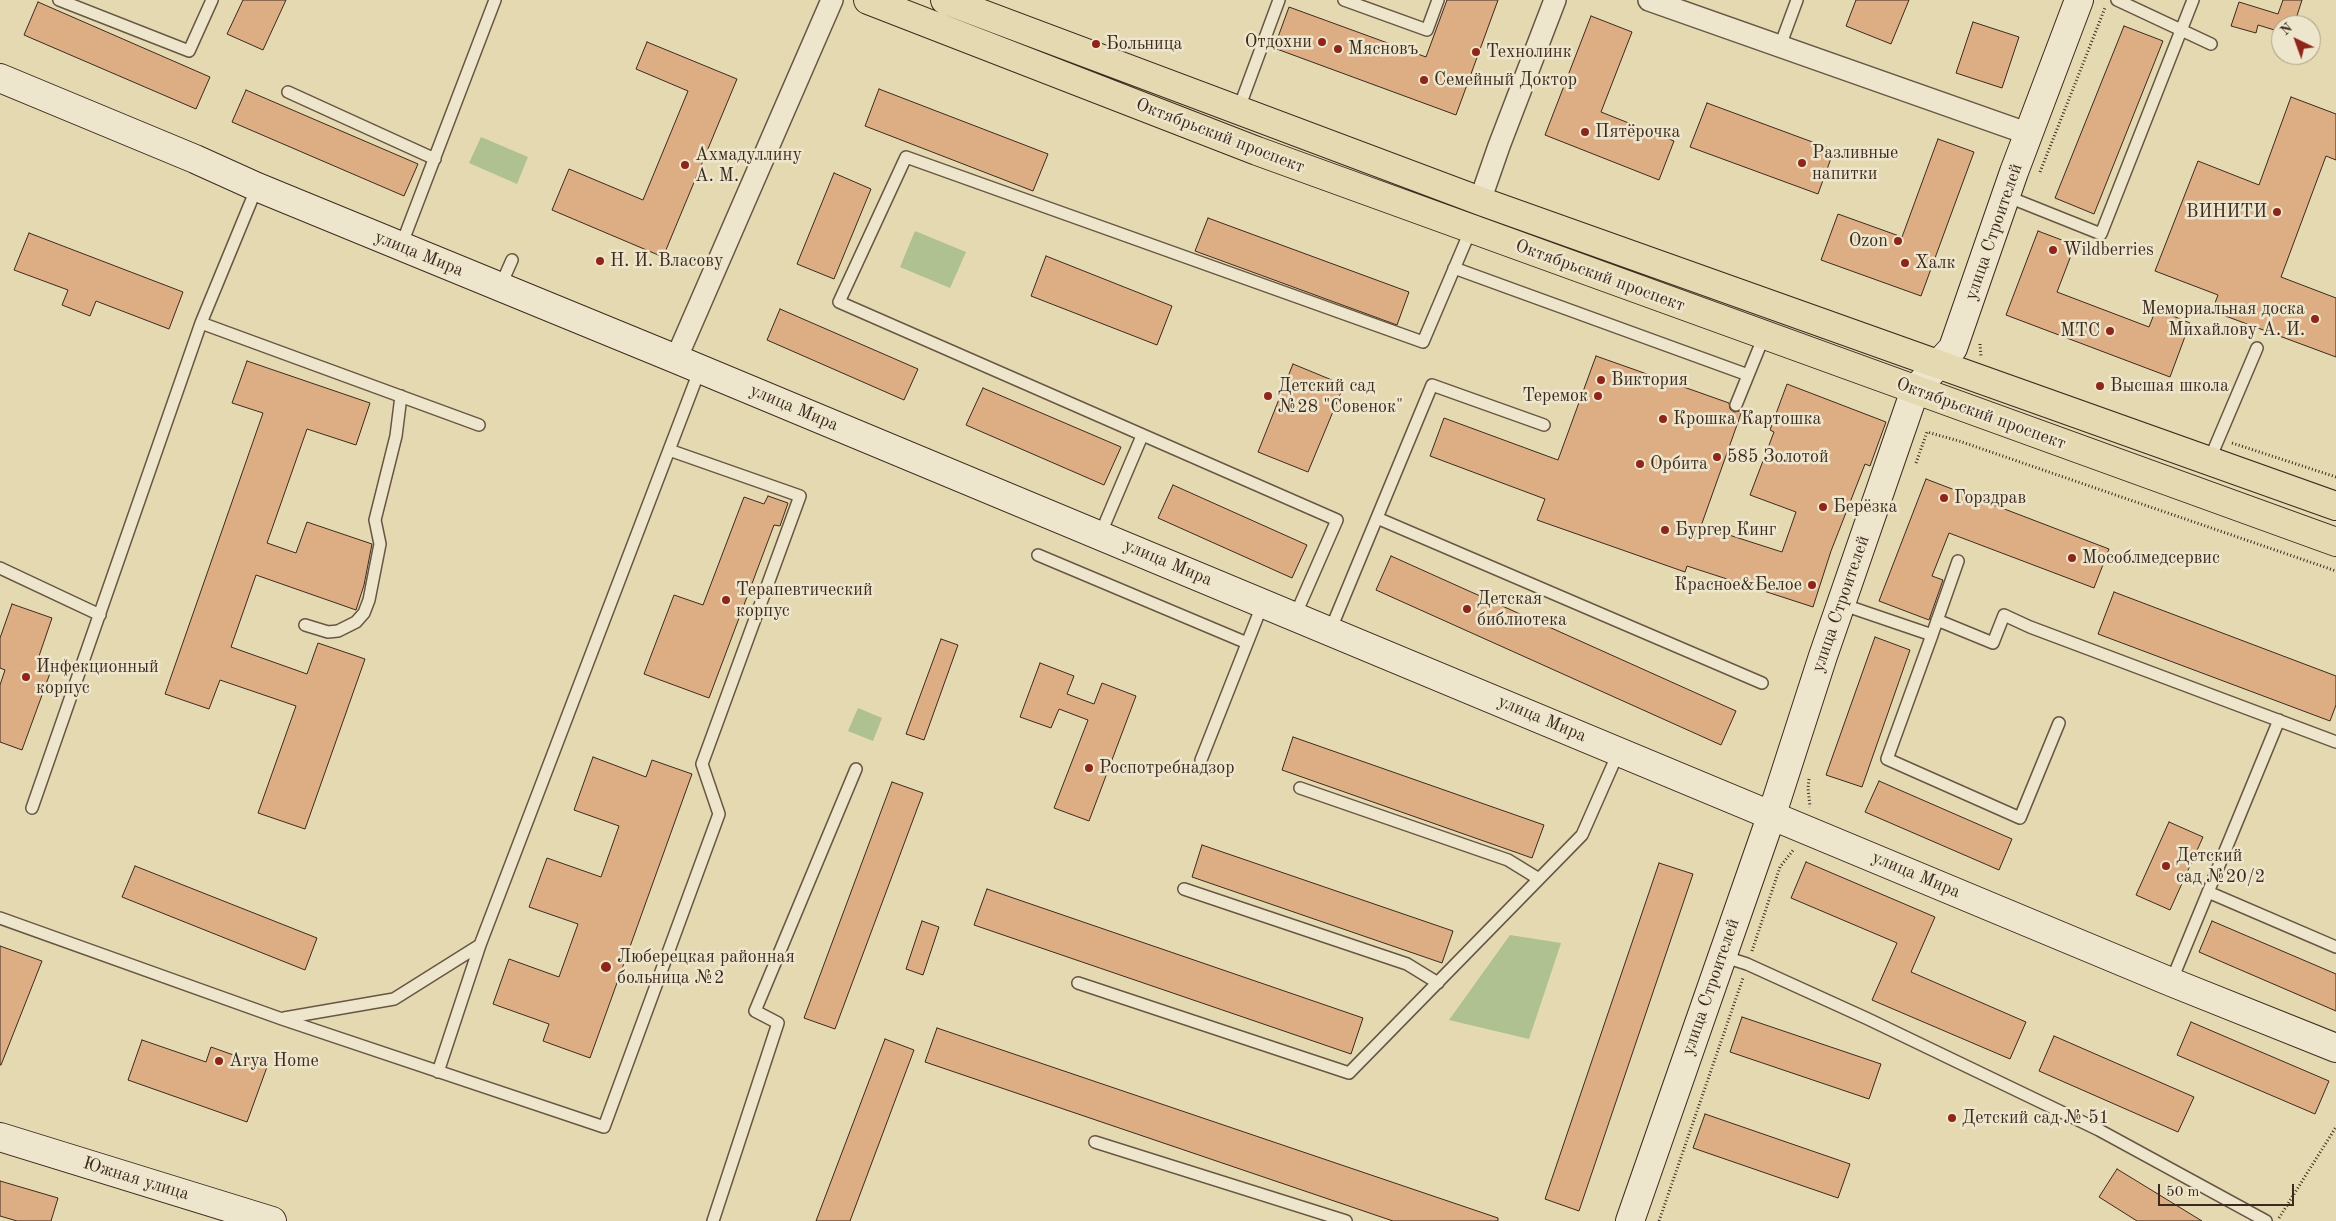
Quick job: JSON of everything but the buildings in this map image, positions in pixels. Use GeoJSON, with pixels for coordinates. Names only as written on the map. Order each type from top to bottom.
{"type":"FeatureCollection","features":[{"type":"Feature","properties":{"kind":"main road","name":"Октябрьский проспект"},"geometry":{"type":"LineString","coordinates":[[868,0],[1257,152],[2336,542]]}},
{"type":"Feature","properties":{"kind":"main road","name":"Октябрьский проспект"},"geometry":{"type":"LineString","coordinates":[[945,0],[1483,202],[2336,506]]}},
{"type":"Feature","properties":{"kind":"street"},"geometry":{"type":"LineString","coordinates":[[676,359],[832,0]]}},
{"type":"Feature","properties":{"kind":"street"},"geometry":{"type":"LineString","coordinates":[[1483,202],[1483,192],[1499,146],[1555,0]]}},
{"type":"Feature","properties":{"kind":"street"},"geometry":{"type":"LineString","coordinates":[[1650,0],[2030,134]]}},
{"type":"Feature","properties":{"kind":"street","name":"улица Строителей"},"geometry":{"type":"LineString","coordinates":[[1630,1221],[1735,960],[1772,814],[1841,604],[1915,390],[1953,348],[2017,200],[2030,134],[2079,0]]}},
{"type":"Feature","properties":{"kind":"street","name":"улица Мира"},"geometry":{"type":"LineString","coordinates":[[0,78],[195,159],[257,188],[676,359],[1772,814],[2171,982],[2336,1048]]}},
{"type":"Feature","properties":{"kind":"street","name":"Южная улица"},"geometry":{"type":"LineString","coordinates":[[0,1137],[243,1217],[272,1221]]}},
{"type":"Feature","properties":{"kind":"lane"},"geometry":{"type":"LineString","coordinates":[[59,0],[189,52],[212,0]]}},
{"type":"Feature","properties":{"kind":"lane"},"geometry":{"type":"LineString","coordinates":[[402,246],[495,0]]}},
{"type":"Feature","properties":{"kind":"lane"},"geometry":{"type":"LineString","coordinates":[[1241,111],[1242,100],[1279,0]]}},
{"type":"Feature","properties":{"kind":"lane"},"geometry":{"type":"LineString","coordinates":[[1344,0],[1427,30],[1438,0]]}},
{"type":"Feature","properties":{"kind":"lane"},"geometry":{"type":"LineString","coordinates":[[1780,46],[1797,0]]}},
{"type":"Feature","properties":{"kind":"lane"},"geometry":{"type":"LineString","coordinates":[[2117,0],[2211,44]]}},
{"type":"Feature","properties":{"kind":"lane"},"geometry":{"type":"LineString","coordinates":[[2017,200],[2101,234],[2193,0]]}},
{"type":"Feature","properties":{"kind":"lane"},"geometry":{"type":"LineString","coordinates":[[288,92],[435,159]]}},
{"type":"Feature","properties":{"kind":"lane"},"geometry":{"type":"LineString","coordinates":[[1294,616],[1336,520],[839,302],[906,157],[1423,342],[1471,229]]}},
{"type":"Feature","properties":{"kind":"lane"},"geometry":{"type":"LineString","coordinates":[[32,808],[201,323],[257,188]]}},
{"type":"Feature","properties":{"kind":"lane"},"geometry":{"type":"LineString","coordinates":[[500,287],[512,260]]}},
{"type":"Feature","properties":{"kind":"lane"},"geometry":{"type":"LineString","coordinates":[[1454,268],[1748,375]]}},
{"type":"Feature","properties":{"kind":"lane"},"geometry":{"type":"LineString","coordinates":[[201,323],[480,425]]}},
{"type":"Feature","properties":{"kind":"lane"},"geometry":{"type":"LineString","coordinates":[[1736,405],[1764,336]]}},
{"type":"Feature","properties":{"kind":"lane"},"geometry":{"type":"LineString","coordinates":[[2209,461],[2257,348]]}},
{"type":"Feature","properties":{"kind":"lane"},"geometry":{"type":"LineString","coordinates":[[438,1072],[480,945],[700,369]]}},
{"type":"Feature","properties":{"kind":"lane"},"geometry":{"type":"LineString","coordinates":[[1330,631],[1432,385],[1544,425]]}},
{"type":"Feature","properties":{"kind":"lane"},"geometry":{"type":"LineString","coordinates":[[305,625],[328,632],[338,631],[356,622],[364,613],[369,600],[380,544],[375,520],[396,436],[401,396]]}},
{"type":"Feature","properties":{"kind":"lane"},"geometry":{"type":"LineString","coordinates":[[1100,535],[1142,436]]}},
{"type":"Feature","properties":{"kind":"lane"},"geometry":{"type":"LineString","coordinates":[[0,918],[282,1019],[604,1127],[719,814],[702,764],[800,496],[670,450]]}},
{"type":"Feature","properties":{"kind":"lane"},"geometry":{"type":"LineString","coordinates":[[1377,518],[1762,683]]}},
{"type":"Feature","properties":{"kind":"lane"},"geometry":{"type":"LineString","coordinates":[[1038,555],[1247,643]]}},
{"type":"Feature","properties":{"kind":"lane"},"geometry":{"type":"LineString","coordinates":[[1958,561],[1887,758],[2020,818],[2058,723]]}},
{"type":"Feature","properties":{"kind":"lane"},"geometry":{"type":"LineString","coordinates":[[0,568],[100,615]]}},
{"type":"Feature","properties":{"kind":"lane"},"geometry":{"type":"LineString","coordinates":[[1201,760],[1263,603]]}},
{"type":"Feature","properties":{"kind":"lane"},"geometry":{"type":"LineString","coordinates":[[1841,604],[1932,635]]}},
{"type":"Feature","properties":{"kind":"lane"},"geometry":{"type":"LineString","coordinates":[[1937,620],[1993,643],[2004,615],[2030,627],[2336,742]]}},
{"type":"Feature","properties":{"kind":"lane"},"geometry":{"type":"LineString","coordinates":[[2171,982],[2279,720]]}},
{"type":"Feature","properties":{"kind":"lane"},"geometry":{"type":"LineString","coordinates":[[1078,983],[1350,1073],[1582,836],[1619,751]]}},
{"type":"Feature","properties":{"kind":"lane"},"geometry":{"type":"LineString","coordinates":[[713,1221],[778,1023],[755,1011],[856,769]]}},
{"type":"Feature","properties":{"kind":"lane"},"geometry":{"type":"LineString","coordinates":[[1300,788],[1508,860],[1539,879]]}},
{"type":"Feature","properties":{"kind":"lane"},"geometry":{"type":"LineString","coordinates":[[1184,889],[1407,964],[1438,983]]}},
{"type":"Feature","properties":{"kind":"lane"},"geometry":{"type":"LineString","coordinates":[[2208,892],[2336,947]]}},
{"type":"Feature","properties":{"kind":"lane"},"geometry":{"type":"LineString","coordinates":[[282,1019],[394,999],[480,945]]}},
{"type":"Feature","properties":{"kind":"lane"},"geometry":{"type":"LineString","coordinates":[[1735,960],[1868,1019],[2099,1130],[2266,1221]]}},
{"type":"Feature","properties":{"kind":"lane"},"geometry":{"type":"LineString","coordinates":[[1095,1142],[1346,1221]]}},
{"type":"Feature","properties":{"kind":"path"},"geometry":{"type":"LineString","coordinates":[[2017,200],[2108,0]]}},
{"type":"Feature","properties":{"kind":"path"},"geometry":{"type":"LineString","coordinates":[[1979,339],[1981,358]]}},
{"type":"Feature","properties":{"kind":"path"},"geometry":{"type":"LineString","coordinates":[[1959,441],[2336,571]]}},
{"type":"Feature","properties":{"kind":"path"},"geometry":{"type":"LineString","coordinates":[[1660,1221],[1735,960],[1780,867],[1798,844]]}},
{"type":"Feature","properties":{"kind":"path"},"geometry":{"type":"LineString","coordinates":[[2278,1221],[2336,1128]]}},
{"type":"Feature","properties":{"kind":"green space"},"geometry":{"type":"Polygon","coordinates":[[[481,137],[528,157],[517,184],[469,163],[481,137]]]}},
{"type":"Feature","properties":{"kind":"green space"},"geometry":{"type":"Polygon","coordinates":[[[915,231],[966,252],[950,288],[900,267],[915,231]]]}},
{"type":"Feature","properties":{"kind":"green space"},"geometry":{"type":"Polygon","coordinates":[[[858,708],[882,718],[873,741],[848,731],[858,708]]]}},
{"type":"Feature","properties":{"kind":"green space"},"geometry":{"type":"Polygon","coordinates":[[[1510,935],[1561,943],[1529,1039],[1449,1020],[1510,935]]]}},
{"type":"Feature","properties":{"kind":"place","name":"Отдохни"},"geometry":{"type":"Point","coordinates":[1322,42]}},
{"type":"Feature","properties":{"kind":"place","name":"Больница"},"geometry":{"type":"Point","coordinates":[1096,44]}},
{"type":"Feature","properties":{"kind":"place","name":"Мясновъ"},"geometry":{"type":"Point","coordinates":[1338,49]}},
{"type":"Feature","properties":{"kind":"place","name":"Технолинк"},"geometry":{"type":"Point","coordinates":[1476,52]}},
{"type":"Feature","properties":{"kind":"place","name":"Семейный Доктор"},"geometry":{"type":"Point","coordinates":[1424,80]}},
{"type":"Feature","properties":{"kind":"place","name":"Пятёрочка"},"geometry":{"type":"Point","coordinates":[1585,132]}},
{"type":"Feature","properties":{"kind":"place","name":"Разливные напитки"},"geometry":{"type":"Point","coordinates":[1802,163]}},
{"type":"Feature","properties":{"kind":"place","name":"Ахмадуллину А. М."},"geometry":{"type":"Point","coordinates":[685,165]}},
{"type":"Feature","properties":{"kind":"place","name":"ВИНИТИ"},"geometry":{"type":"Point","coordinates":[2277,212]}},
{"type":"Feature","properties":{"kind":"place","name":"Ozon"},"geometry":{"type":"Point","coordinates":[1898,241]}},
{"type":"Feature","properties":{"kind":"place","name":"Wildberries"},"geometry":{"type":"Point","coordinates":[2053,250]}},
{"type":"Feature","properties":{"kind":"place","name":"Н. И. Власову"},"geometry":{"type":"Point","coordinates":[600,261]}},
{"type":"Feature","properties":{"kind":"place","name":"Халк"},"geometry":{"type":"Point","coordinates":[1905,263]}},
{"type":"Feature","properties":{"kind":"place","name":"Мемориальная доска Михайлову А. И."},"geometry":{"type":"Point","coordinates":[2315,319]}},
{"type":"Feature","properties":{"kind":"place","name":"МТС"},"geometry":{"type":"Point","coordinates":[2110,331]}},
{"type":"Feature","properties":{"kind":"place","name":"Виктория"},"geometry":{"type":"Point","coordinates":[1601,380]}},
{"type":"Feature","properties":{"kind":"place","name":"Высшая школа"},"geometry":{"type":"Point","coordinates":[2100,386]}},
{"type":"Feature","properties":{"kind":"place","name":"Детский сад №28 \"Совенок\""},"geometry":{"type":"Point","coordinates":[1268,396]}},
{"type":"Feature","properties":{"kind":"place","name":"Теремок"},"geometry":{"type":"Point","coordinates":[1598,396]}},
{"type":"Feature","properties":{"kind":"place","name":"Крошка Картошка"},"geometry":{"type":"Point","coordinates":[1663,419]}},
{"type":"Feature","properties":{"kind":"place","name":"585 Золотой"},"geometry":{"type":"Point","coordinates":[1717,457]}},
{"type":"Feature","properties":{"kind":"place","name":"Орбита"},"geometry":{"type":"Point","coordinates":[1640,464]}},
{"type":"Feature","properties":{"kind":"place","name":"Горздрав"},"geometry":{"type":"Point","coordinates":[1944,498]}},
{"type":"Feature","properties":{"kind":"place","name":"Берёзка"},"geometry":{"type":"Point","coordinates":[1823,507]}},
{"type":"Feature","properties":{"kind":"place","name":"Бургер Кинг"},"geometry":{"type":"Point","coordinates":[1665,530]}},
{"type":"Feature","properties":{"kind":"place","name":"Мособлмедсервис"},"geometry":{"type":"Point","coordinates":[2072,558]}},
{"type":"Feature","properties":{"kind":"place","name":"Красное&Белое"},"geometry":{"type":"Point","coordinates":[1812,585]}},
{"type":"Feature","properties":{"kind":"place","name":"Терапевтический корпус"},"geometry":{"type":"Point","coordinates":[726,600]}},
{"type":"Feature","properties":{"kind":"place","name":"Детская библиотека"},"geometry":{"type":"Point","coordinates":[1467,609]}},
{"type":"Feature","properties":{"kind":"place","name":"Инфекционный корпус"},"geometry":{"type":"Point","coordinates":[26,677]}},
{"type":"Feature","properties":{"kind":"place","name":"Роспотребнадзор"},"geometry":{"type":"Point","coordinates":[1089,768]}},
{"type":"Feature","properties":{"kind":"place","name":"Детский сад №20/2"},"geometry":{"type":"Point","coordinates":[2166,866]}},
{"type":"Feature","properties":{"kind":"place","name":"Люберецкая районная больница №2"},"geometry":{"type":"Point","coordinates":[606,967]}},
{"type":"Feature","properties":{"kind":"place","name":"Arya Home"},"geometry":{"type":"Point","coordinates":[219,1061]}},
{"type":"Feature","properties":{"kind":"place","name":"Детский сад № 51"},"geometry":{"type":"Point","coordinates":[1952,1118]}}]}
